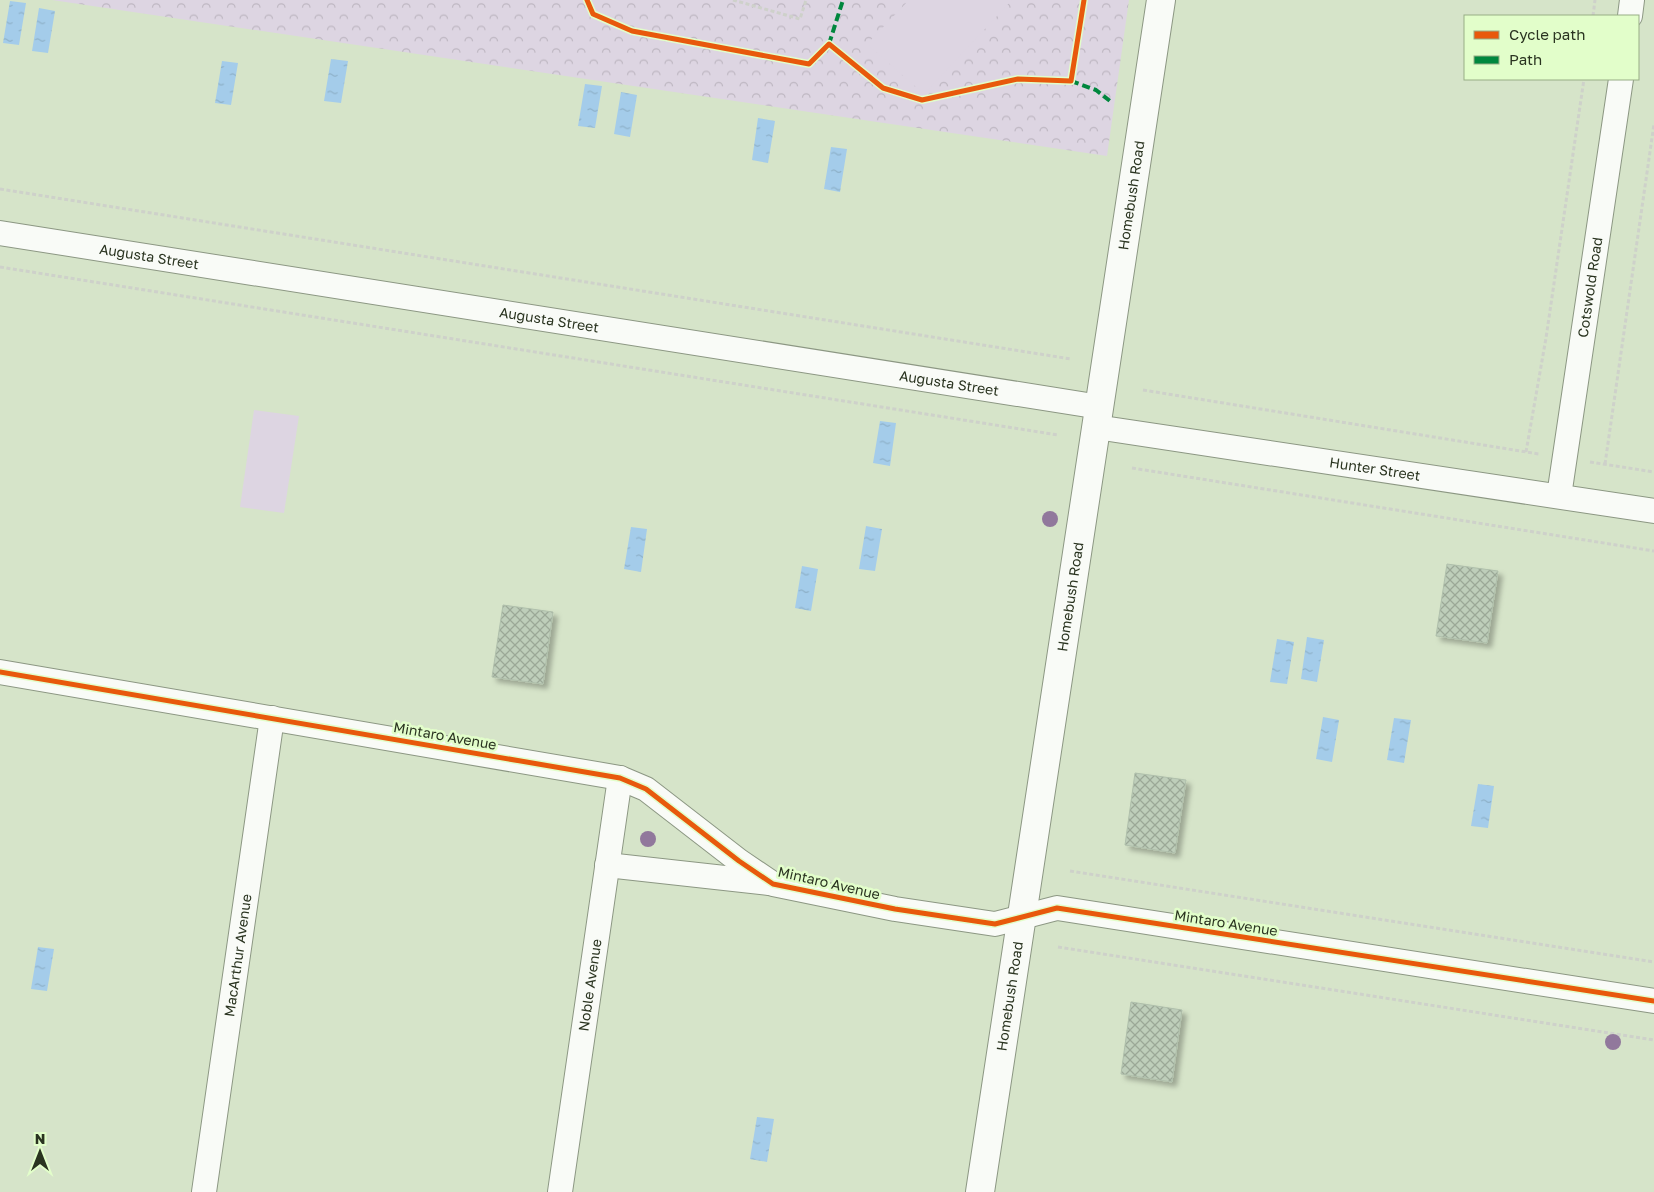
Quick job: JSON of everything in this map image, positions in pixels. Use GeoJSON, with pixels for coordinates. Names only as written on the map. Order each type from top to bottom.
{"type":"FeatureCollection","features":[{"type":"Feature","properties":{"kind":"main road","name":"Homebush Road"},"geometry":{"type":"LineString","coordinates":[[980,1192],[1161,0]]}},
{"type":"Feature","properties":{"kind":"street"},"geometry":{"type":"LineString","coordinates":[[1630,15],[1632,0]]}},
{"type":"Feature","properties":{"kind":"street","name":"Cotswold Road"},"geometry":{"type":"LineString","coordinates":[[1560,496],[1621,80]]}},
{"type":"Feature","properties":{"kind":"street","name":"Augusta Street"},"geometry":{"type":"LineString","coordinates":[[0,233],[1098,417]]}},
{"type":"Feature","properties":{"kind":"street","name":"Hunter Street"},"geometry":{"type":"LineString","coordinates":[[1098,417],[1654,511]]}},
{"type":"Feature","properties":{"kind":"street","name":"Mintaro Avenue"},"geometry":{"type":"LineString","coordinates":[[0,672],[620,778],[646,789],[739,861],[773,884],[895,909],[995,924],[1022,915],[1057,908],[1654,1002]]}},
{"type":"Feature","properties":{"kind":"street","name":"MacArthur Avenue"},"geometry":{"type":"LineString","coordinates":[[204,1192],[272,718]]}},
{"type":"Feature","properties":{"kind":"street","name":"Noble Avenue"},"geometry":{"type":"LineString","coordinates":[[560,1192],[620,778]]}},
{"type":"Feature","properties":{"kind":"street"},"geometry":{"type":"LineString","coordinates":[[607,865],[773,884]]}},
{"type":"Feature","properties":{"kind":"path"},"geometry":{"type":"LineString","coordinates":[[733,0],[800,19],[806,0]]}},
{"type":"Feature","properties":{"kind":"path"},"geometry":{"type":"LineString","coordinates":[[1593,15],[1595,0]]}},
{"type":"Feature","properties":{"kind":"path"},"geometry":{"type":"LineString","coordinates":[[1526,452],[1546,338],[1584,80]]}},
{"type":"Feature","properties":{"kind":"path"},"geometry":{"type":"LineString","coordinates":[[1604,464],[1654,124]]}},
{"type":"Feature","properties":{"kind":"path"},"geometry":{"type":"LineString","coordinates":[[0,189],[1071,359]]}},
{"type":"Feature","properties":{"kind":"path"},"geometry":{"type":"LineString","coordinates":[[0,268],[1058,435]]}},
{"type":"Feature","properties":{"kind":"path"},"geometry":{"type":"LineString","coordinates":[[1143,390],[1542,455]]}},
{"type":"Feature","properties":{"kind":"path"},"geometry":{"type":"LineString","coordinates":[[1586,462],[1654,472]]}},
{"type":"Feature","properties":{"kind":"path"},"geometry":{"type":"LineString","coordinates":[[1132,468],[1654,551]]}},
{"type":"Feature","properties":{"kind":"path"},"geometry":{"type":"LineString","coordinates":[[1070,871],[1654,962]]}},
{"type":"Feature","properties":{"kind":"path"},"geometry":{"type":"LineString","coordinates":[[1058,947],[1654,1040]]}},
{"type":"Feature","properties":{"kind":"green space"},"geometry":{"type":"Polygon","coordinates":[[[52,0],[1129,0],[1107,156],[52,0]]]}},
{"type":"Feature","properties":{"kind":"green space"},"geometry":{"type":"Polygon","coordinates":[[[909,0],[1012,0],[924,94],[867,44],[909,0]]]}},
{"type":"Feature","properties":{"kind":"green space"},"geometry":{"type":"Polygon","coordinates":[[[254,410],[299,416],[284,513],[240,507],[254,410]]]}},
{"type":"Feature","properties":{"kind":"water"},"geometry":{"type":"Polygon","coordinates":[[[10,1],[26,3],[19,45],[3,43],[10,1]]]}},
{"type":"Feature","properties":{"kind":"water"},"geometry":{"type":"Polygon","coordinates":[[[39,8],[55,11],[48,53],[32,51],[39,8]]]}},
{"type":"Feature","properties":{"kind":"water"},"geometry":{"type":"Polygon","coordinates":[[[331,59],[348,61],[341,103],[324,101],[331,59]]]}},
{"type":"Feature","properties":{"kind":"water"},"geometry":{"type":"Polygon","coordinates":[[[222,61],[238,63],[231,105],[215,103],[222,61]]]}},
{"type":"Feature","properties":{"kind":"water"},"geometry":{"type":"Polygon","coordinates":[[[585,84],[602,86],[595,128],[578,126],[585,84]]]}},
{"type":"Feature","properties":{"kind":"water"},"geometry":{"type":"Polygon","coordinates":[[[621,92],[637,95],[630,137],[614,134],[621,92]]]}},
{"type":"Feature","properties":{"kind":"water"},"geometry":{"type":"Polygon","coordinates":[[[758,118],[775,121],[768,163],[752,160],[758,118]]]}},
{"type":"Feature","properties":{"kind":"water"},"geometry":{"type":"Polygon","coordinates":[[[831,147],[847,149],[840,192],[824,189],[831,147]]]}},
{"type":"Feature","properties":{"kind":"water"},"geometry":{"type":"Polygon","coordinates":[[[880,421],[896,423],[890,466],[873,463],[880,421]]]}},
{"type":"Feature","properties":{"kind":"water"},"geometry":{"type":"Polygon","coordinates":[[[866,526],[882,529],[875,571],[859,569],[866,526]]]}},
{"type":"Feature","properties":{"kind":"water"},"geometry":{"type":"Polygon","coordinates":[[[631,527],[647,529],[641,572],[624,569],[631,527]]]}},
{"type":"Feature","properties":{"kind":"water"},"geometry":{"type":"Polygon","coordinates":[[[802,566],[818,569],[811,611],[795,608],[802,566]]]}},
{"type":"Feature","properties":{"kind":"water"},"geometry":{"type":"Polygon","coordinates":[[[1307,637],[1324,640],[1317,682],[1301,679],[1307,637]]]}},
{"type":"Feature","properties":{"kind":"water"},"geometry":{"type":"Polygon","coordinates":[[[1277,639],[1294,642],[1287,684],[1270,682],[1277,639]]]}},
{"type":"Feature","properties":{"kind":"water"},"geometry":{"type":"Polygon","coordinates":[[[1323,717],[1339,720],[1332,762],[1316,759],[1323,717]]]}},
{"type":"Feature","properties":{"kind":"water"},"geometry":{"type":"Polygon","coordinates":[[[1394,718],[1411,720],[1404,763],[1387,760],[1394,718]]]}},
{"type":"Feature","properties":{"kind":"water"},"geometry":{"type":"Polygon","coordinates":[[[1478,784],[1494,786],[1488,828],[1471,826],[1478,784]]]}},
{"type":"Feature","properties":{"kind":"water"},"geometry":{"type":"Polygon","coordinates":[[[38,947],[54,949],[47,991],[31,989],[38,947]]]}},
{"type":"Feature","properties":{"kind":"water"},"geometry":{"type":"Polygon","coordinates":[[[757,1117],[774,1119],[767,1162],[750,1159],[757,1117]]]}},
{"type":"Feature","properties":{"kind":"building"},"geometry":{"type":"Polygon","coordinates":[[[1447,564],[1498,571],[1487,643],[1436,636],[1447,564]]]}},
{"type":"Feature","properties":{"kind":"building"},"geometry":{"type":"Polygon","coordinates":[[[503,605],[553,612],[543,684],[492,677],[503,605]]]}},
{"type":"Feature","properties":{"kind":"building"},"geometry":{"type":"Polygon","coordinates":[[[1135,773],[1186,780],[1175,853],[1125,845],[1135,773]]]}},
{"type":"Feature","properties":{"kind":"building"},"geometry":{"type":"Polygon","coordinates":[[[1131,1002],[1182,1010],[1172,1082],[1121,1074],[1131,1002]]]}},
{"type":"Feature","properties":{"kind":"marked path"},"geometry":{"type":"LineString","coordinates":[[829,44],[843,0]]}},
{"type":"Feature","properties":{"kind":"marked path"},"geometry":{"type":"LineString","coordinates":[[1071,81],[1096,90],[1110,101]]}},
{"type":"Feature","properties":{"kind":"cycle path"},"geometry":{"type":"LineString","coordinates":[[587,0],[593,14],[632,31],[809,64],[829,44],[883,88],[922,100],[1018,79],[1071,81],[1084,0]]}},
{"type":"Feature","properties":{"kind":"cycle path"},"geometry":{"type":"LineString","coordinates":[[0,672],[620,778],[646,789],[739,861],[773,884],[895,909],[995,924],[1057,908],[1654,1001]]}}]}
